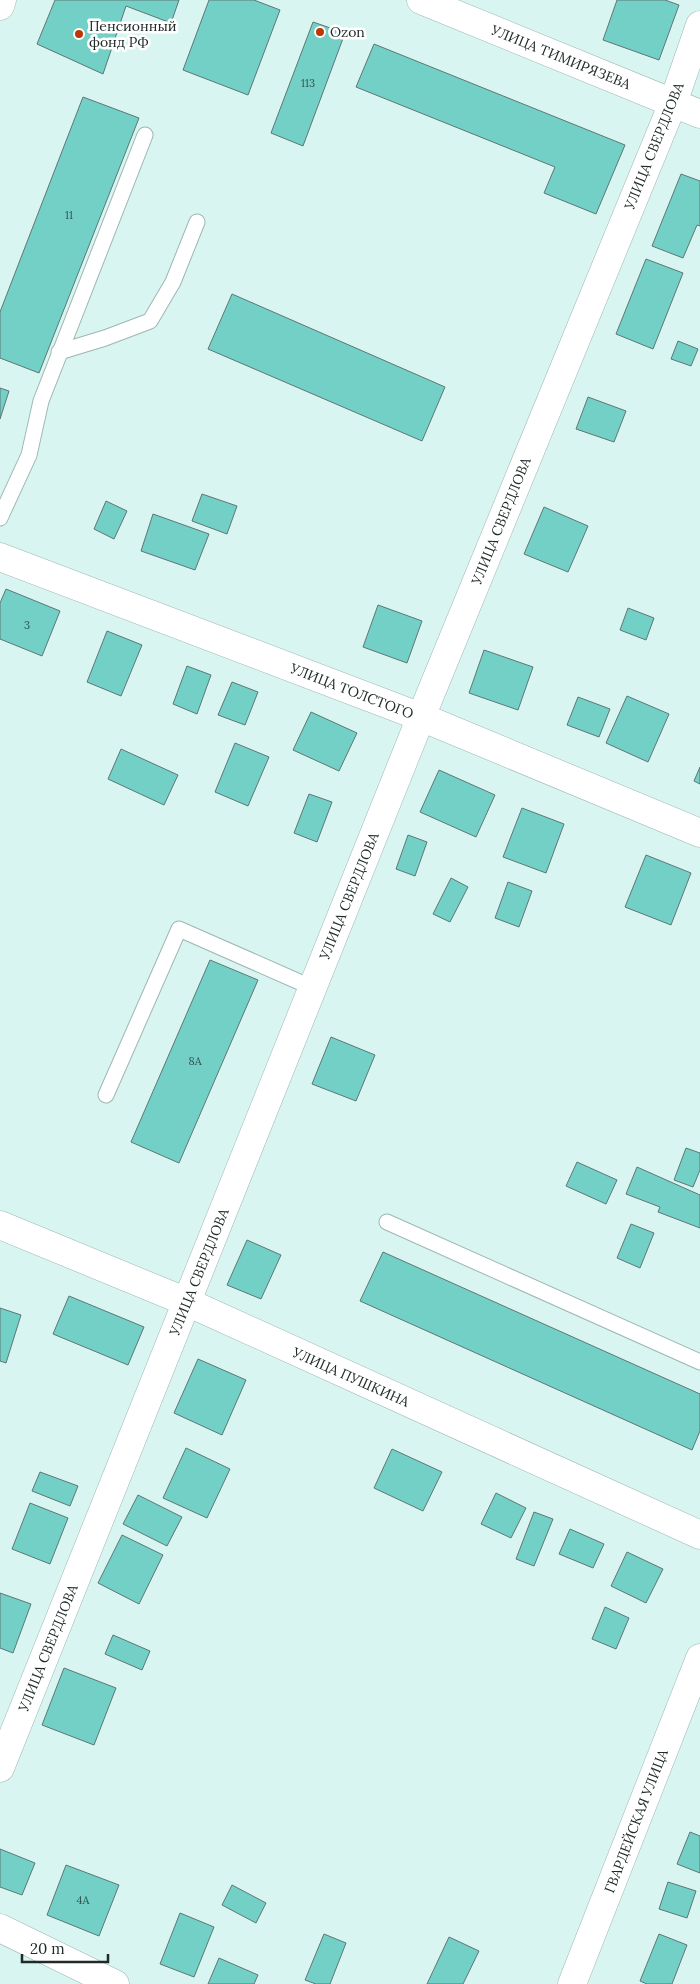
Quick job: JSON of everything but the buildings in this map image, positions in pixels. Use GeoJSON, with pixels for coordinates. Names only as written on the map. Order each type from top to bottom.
{"type":"FeatureCollection","features":[{"type":"Feature","properties":{"kind":"street"},"geometry":{"type":"LineString","coordinates":[[0,6],[2,0]]}},
{"type":"Feature","properties":{"kind":"street","name":"УЛИЦА ТИМИРЯЗЕВА"},"geometry":{"type":"LineString","coordinates":[[421,0],[700,114]]}},
{"type":"Feature","properties":{"kind":"street","name":"УЛИЦА СВЕРДЛОВА"},"geometry":{"type":"LineString","coordinates":[[0,1768],[421,717],[673,103],[700,25]]}},
{"type":"Feature","properties":{"kind":"street","name":"УЛИЦА ТОЛСТОГО"},"geometry":{"type":"LineString","coordinates":[[0,557],[421,717],[700,833]]}},
{"type":"Feature","properties":{"kind":"street","name":"УЛИЦА ПУШКИНА"},"geometry":{"type":"LineString","coordinates":[[0,1225],[187,1302],[700,1535]]}},
{"type":"Feature","properties":{"kind":"street","name":"ГВАРДЕЙСКАЯ УЛИЦА"},"geometry":{"type":"LineString","coordinates":[[572,1984],[700,1658]]}},
{"type":"Feature","properties":{"kind":"street"},"geometry":{"type":"LineString","coordinates":[[0,1928],[115,1984]]}},
{"type":"Feature","properties":{"kind":"lane"},"geometry":{"type":"LineString","coordinates":[[0,518],[29,455],[41,401],[145,135]]}},
{"type":"Feature","properties":{"kind":"lane"},"geometry":{"type":"LineString","coordinates":[[59,352],[105,338],[150,321],[173,282],[197,222]]}},
{"type":"Feature","properties":{"kind":"lane"},"geometry":{"type":"LineString","coordinates":[[106,1096],[179,929],[312,988]]}},
{"type":"Feature","properties":{"kind":"lane"},"geometry":{"type":"LineString","coordinates":[[386,1222],[700,1362]]}},
{"type":"Feature","properties":{"kind":"place","name":"Ozon"},"geometry":{"type":"Point","coordinates":[320,32]}},
{"type":"Feature","properties":{"kind":"place","name":"Пенсионный фонд РФ"},"geometry":{"type":"Point","coordinates":[79,34]}}]}
